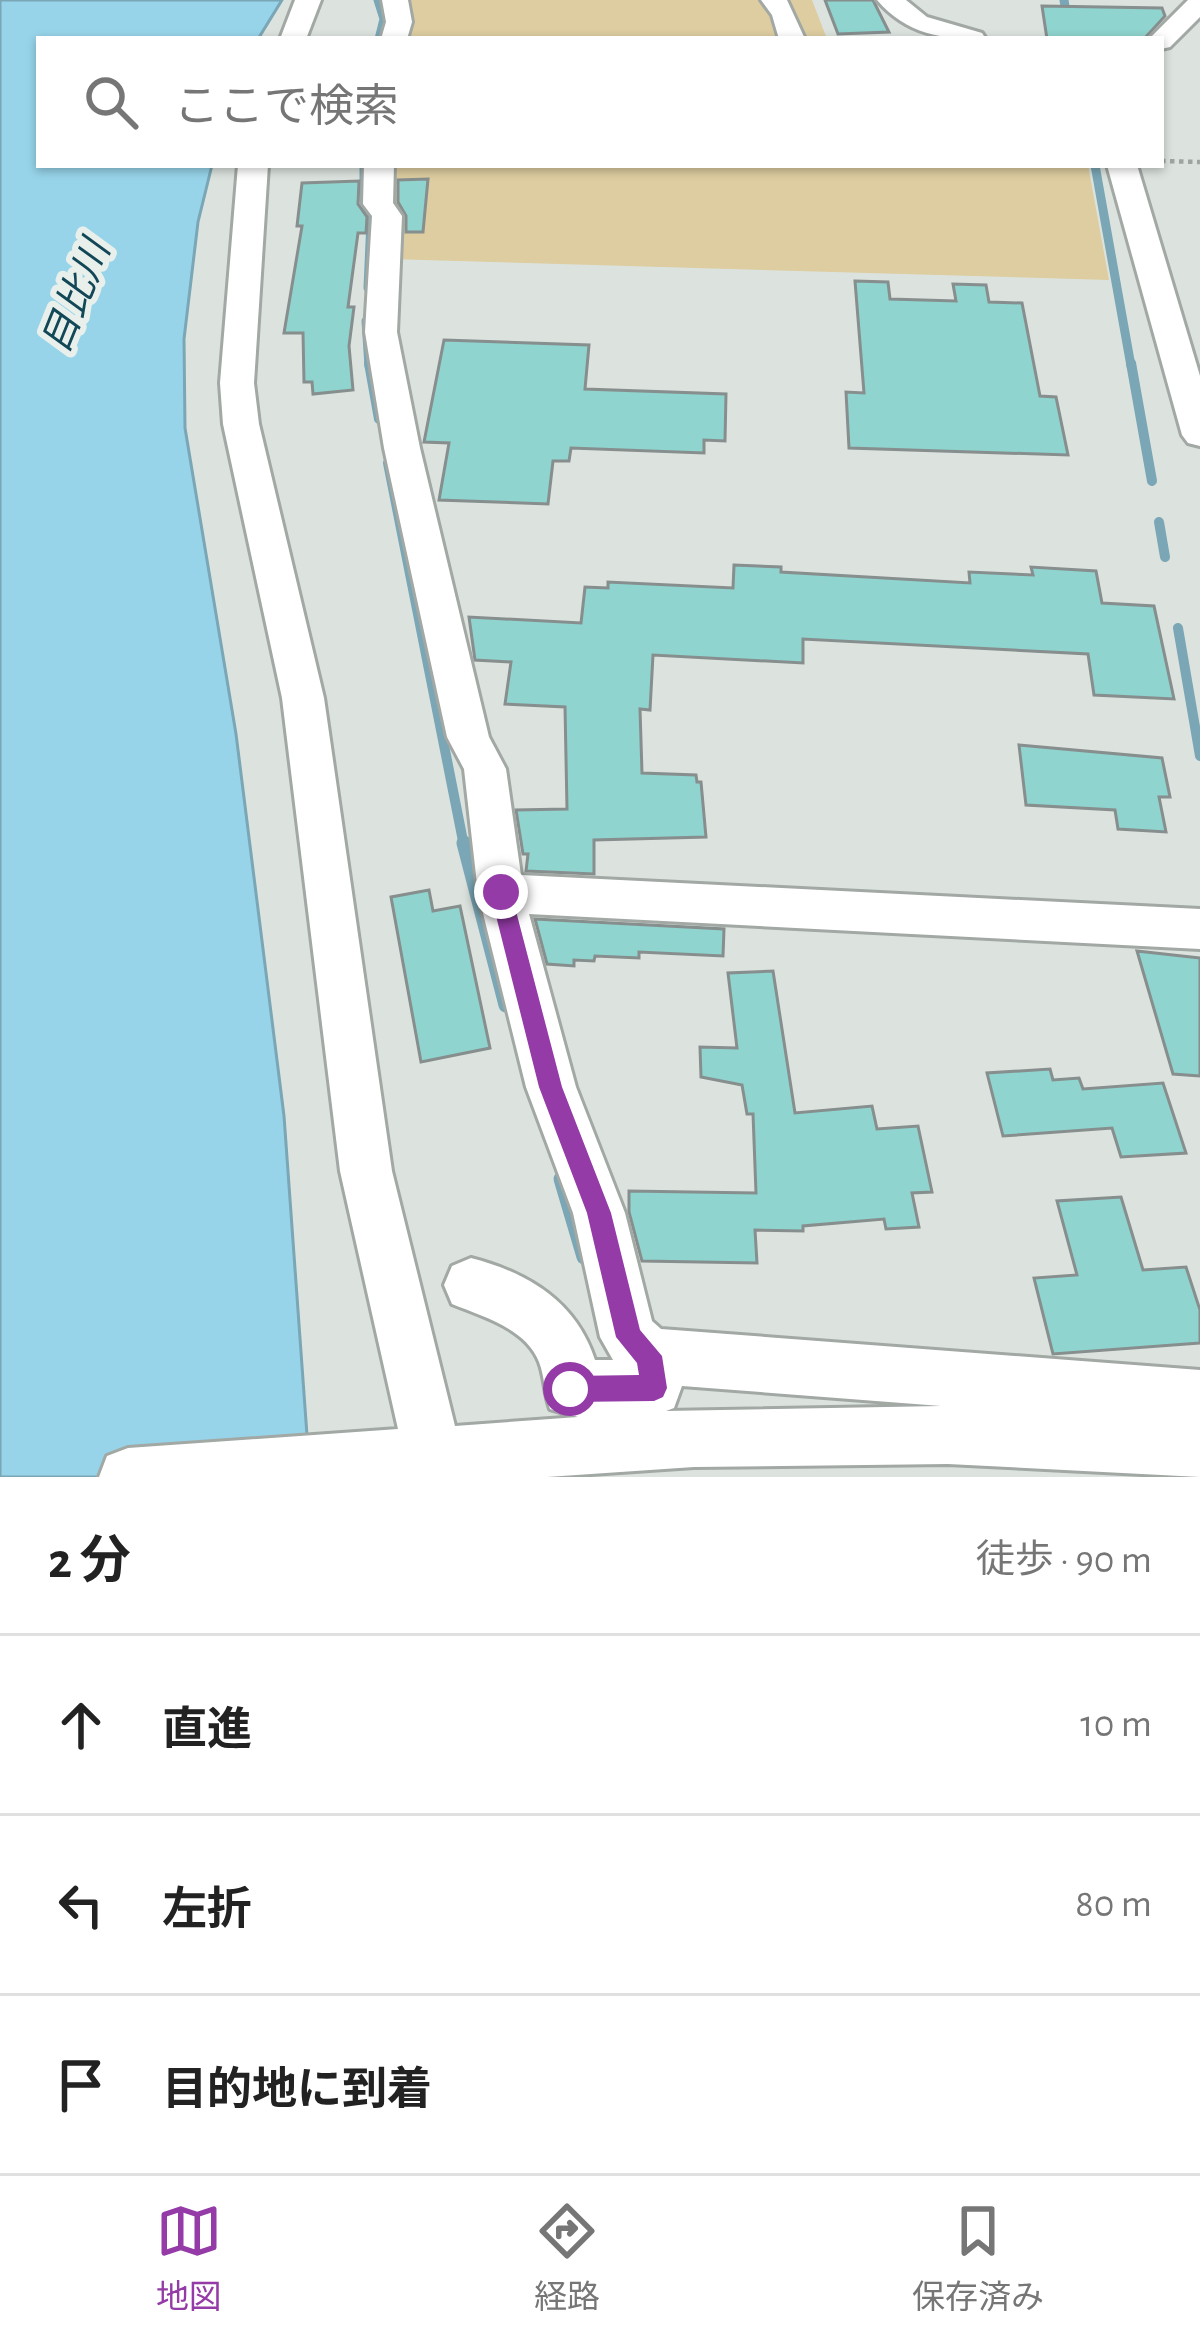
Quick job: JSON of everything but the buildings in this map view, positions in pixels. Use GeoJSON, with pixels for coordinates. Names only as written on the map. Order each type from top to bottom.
{"type":"FeatureCollection","features":[{"type":"Feature","properties":{"kind":"street"},"geometry":{"type":"LineString","coordinates":[[294,36],[308,0]]}},
{"type":"Feature","properties":{"kind":"street"},"geometry":{"type":"LineString","coordinates":[[395,0],[399,22],[395,36]]}},
{"type":"Feature","properties":{"kind":"street"},"geometry":{"type":"LineString","coordinates":[[774,0],[785,15],[790,36]]}},
{"type":"Feature","properties":{"kind":"street"},"geometry":{"type":"LineString","coordinates":[[890,0],[918,23],[963,36]]}},
{"type":"Feature","properties":{"kind":"street"},"geometry":{"type":"LineString","coordinates":[[1164,38],[1200,3]]}},
{"type":"Feature","properties":{"kind":"street"},"geometry":{"type":"LineString","coordinates":[[253,168],[237,383],[242,424],[303,698],[366,1171],[433,1466]]}},
{"type":"Feature","properties":{"kind":"street"},"geometry":{"type":"LineString","coordinates":[[379,168],[378,204],[387,216],[381,332],[402,448],[468,737],[485,769],[501,892],[551,1087],[599,1213],[628,1337],[650,1356],[1200,1397]]}},
{"type":"Feature","properties":{"kind":"street"},"geometry":{"type":"LineString","coordinates":[[1123,168],[1200,435]]}},
{"type":"Feature","properties":{"kind":"street"},"geometry":{"type":"LineString","coordinates":[[501,892],[1200,929]]}},
{"type":"Feature","properties":{"kind":"street"},"geometry":{"type":"LineString","coordinates":[[471,1285],[499,1291],[543,1323],[565,1353],[570,1389],[654,1388],[650,1356]]}},
{"type":"Feature","properties":{"kind":"street"},"geometry":{"type":"LineString","coordinates":[[128,1477],[370,1460],[433,1466],[694,1438],[948,1435],[1200,1449]]}},
{"type":"Feature","properties":{"kind":"path"},"geometry":{"type":"LineString","coordinates":[[1164,161],[1200,162]]}},
{"type":"Feature","properties":{"kind":"shaded area"},"geometry":{"type":"Polygon","coordinates":[[[402,0],[812,0],[826,36],[401,36],[402,0]]]}},
{"type":"Feature","properties":{"kind":"shaded area"},"geometry":{"type":"Polygon","coordinates":[[[385,168],[1089,168],[1109,280],[389,259],[385,168]]]}},
{"type":"Feature","properties":{"kind":"water","name":"目比川"},"geometry":{"type":"Polygon","coordinates":[[[0,0],[282,0],[260,36],[36,36],[36,168],[211,168],[198,222],[184,339],[185,428],[236,734],[284,1116],[310,1477],[0,1477],[0,0]]]}},
{"type":"Feature","properties":{"kind":"waterway"},"geometry":{"type":"LineString","coordinates":[[378,0],[384,19],[380,36]]}},
{"type":"Feature","properties":{"kind":"waterway"},"geometry":{"type":"LineString","coordinates":[[1064,0],[1070,36]]}},
{"type":"Feature","properties":{"kind":"waterway"},"geometry":{"type":"LineString","coordinates":[[364,168],[364,202],[371,220],[368,288]]}},
{"type":"Feature","properties":{"kind":"waterway"},"geometry":{"type":"LineString","coordinates":[[1096,168],[1131,366]]}},
{"type":"Feature","properties":{"kind":"waterway"},"geometry":{"type":"LineString","coordinates":[[366,321],[369,366]]}},
{"type":"Feature","properties":{"kind":"waterway"},"geometry":{"type":"LineString","coordinates":[[369,363],[379,419]]}},
{"type":"Feature","properties":{"kind":"waterway"},"geometry":{"type":"LineString","coordinates":[[1131,363],[1152,481]]}},
{"type":"Feature","properties":{"kind":"waterway"},"geometry":{"type":"LineString","coordinates":[[388,463],[464,846]]}},
{"type":"Feature","properties":{"kind":"waterway"},"geometry":{"type":"LineString","coordinates":[[1159,522],[1165,557]]}},
{"type":"Feature","properties":{"kind":"waterway"},"geometry":{"type":"LineString","coordinates":[[1178,628],[1200,756]]}},
{"type":"Feature","properties":{"kind":"waterway"},"geometry":{"type":"LineString","coordinates":[[464,843],[506,1005]]}},
{"type":"Feature","properties":{"kind":"waterway"},"geometry":{"type":"LineString","coordinates":[[561,1179],[584,1257]]}},
{"type":"Feature","properties":{"kind":"tunnel"},"geometry":{"type":"LineString","coordinates":[[657,1413],[665,1477]]}},
{"type":"Feature","properties":{"kind":"route"},"geometry":{"type":"LineString","coordinates":[[501,892],[551,1087],[599,1213],[628,1337],[650,1356],[654,1388],[570,1389]]}}]}
